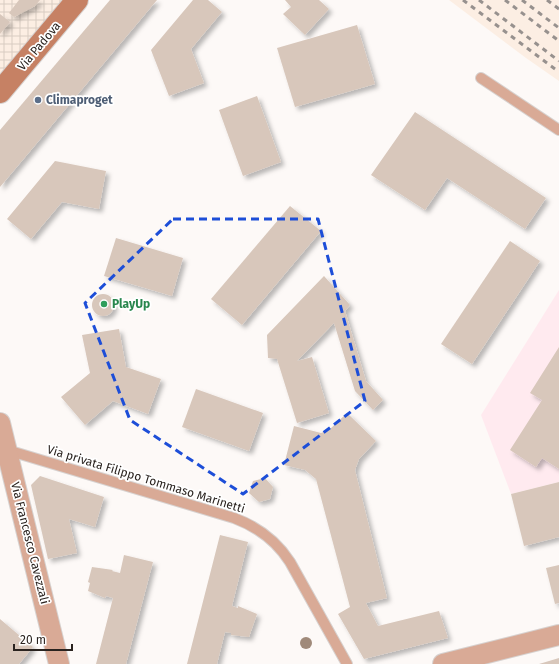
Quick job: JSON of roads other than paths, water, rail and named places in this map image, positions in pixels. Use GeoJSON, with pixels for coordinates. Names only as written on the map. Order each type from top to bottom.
{"type":"FeatureCollection","features":[{"type":"Feature","properties":{"kind":"street","name":"Via Padova"},"geometry":{"type":"LineString","coordinates":[[0,92],[77,0]]}},
{"type":"Feature","properties":{"kind":"street","name":"Via Francesco Cavezzali"},"geometry":{"type":"LineString","coordinates":[[0,423],[59,664]]}},
{"type":"Feature","properties":{"kind":"street"},"geometry":{"type":"LineString","coordinates":[[443,664],[559,635]]}},
{"type":"Feature","properties":{"kind":"lane"},"geometry":{"type":"LineString","coordinates":[[481,78],[559,130]]}},
{"type":"Feature","properties":{"kind":"lane","name":"Via privata Filippo Tommaso Marinetti"},"geometry":{"type":"LineString","coordinates":[[7,450],[234,518],[264,533],[279,546],[290,562],[347,664]]}},
{"type":"Feature","properties":{"kind":"railway"},"geometry":{"type":"LineString","coordinates":[[463,0],[559,72]]}},
{"type":"Feature","properties":{"kind":"railway"},"geometry":{"type":"LineString","coordinates":[[479,0],[559,61]]}},
{"type":"Feature","properties":{"kind":"railway"},"geometry":{"type":"LineString","coordinates":[[505,0],[559,41]]}},
{"type":"Feature","properties":{"kind":"railway"},"geometry":{"type":"LineString","coordinates":[[522,0],[559,28]]}},
{"type":"Feature","properties":{"kind":"railway"},"geometry":{"type":"LineString","coordinates":[[547,0],[559,9]]}},
{"type":"Feature","properties":{"kind":"place","name":"Climaproget"},"geometry":{"type":"Point","coordinates":[38,100]}},
{"type":"Feature","properties":{"kind":"place","name":"PlayUp"},"geometry":{"type":"Point","coordinates":[104,304]}}]}
